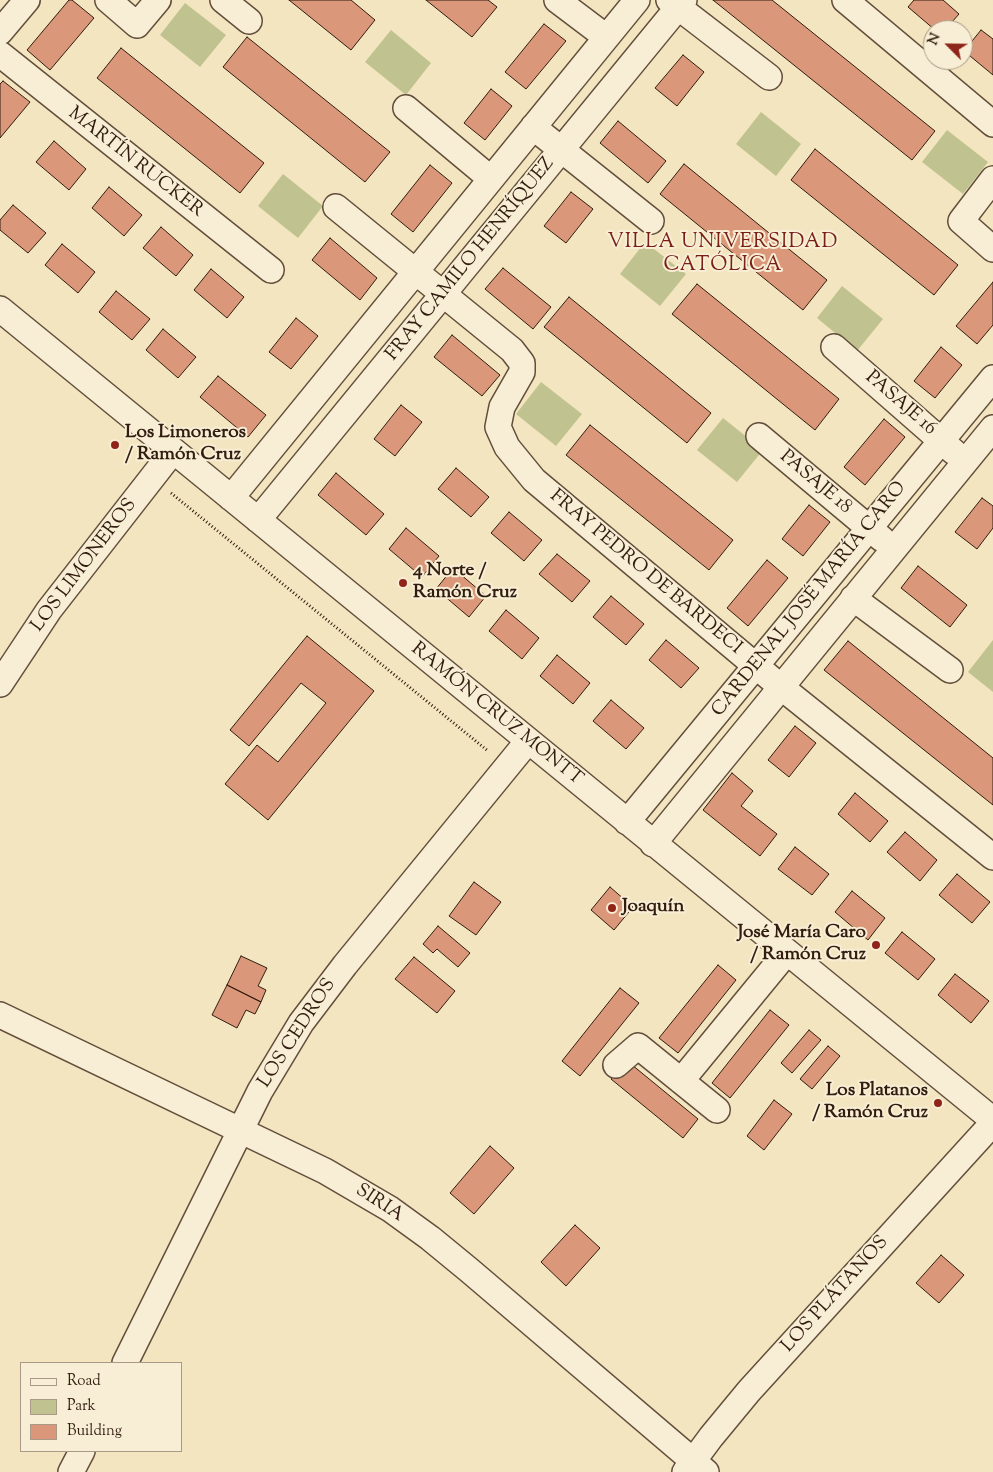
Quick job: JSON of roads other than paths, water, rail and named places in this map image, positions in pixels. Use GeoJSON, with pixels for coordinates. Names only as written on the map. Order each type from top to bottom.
{"type":"FeatureCollection","features":[{"type":"Feature","properties":{"kind":"street"},"geometry":{"type":"LineString","coordinates":[[0,32],[27,0]]}},
{"type":"Feature","properties":{"kind":"street"},"geometry":{"type":"LineString","coordinates":[[108,0],[137,25],[158,0]]}},
{"type":"Feature","properties":{"kind":"street"},"geometry":{"type":"LineString","coordinates":[[224,0],[249,21]]}},
{"type":"Feature","properties":{"kind":"street"},"geometry":{"type":"LineString","coordinates":[[557,0],[606,37]]}},
{"type":"Feature","properties":{"kind":"street","name":"FRAY CAMILO HENRÍQUEZ"},"geometry":{"type":"LineString","coordinates":[[231,498],[637,0]]}},
{"type":"Feature","properties":{"kind":"street"},"geometry":{"type":"LineString","coordinates":[[845,0],[993,124]]}},
{"type":"Feature","properties":{"kind":"street"},"geometry":{"type":"LineString","coordinates":[[677,2],[769,77]]}},
{"type":"Feature","properties":{"kind":"street","name":"FRAY CAMILO HENRÍQUEZ"},"geometry":{"type":"LineString","coordinates":[[258,520],[561,150],[677,2]]}},
{"type":"Feature","properties":{"kind":"street","name":"MARTÍN RUCKER"},"geometry":{"type":"LineString","coordinates":[[0,54],[271,270]]}},
{"type":"Feature","properties":{"kind":"street"},"geometry":{"type":"LineString","coordinates":[[406,108],[491,179]]}},
{"type":"Feature","properties":{"kind":"street"},"geometry":{"type":"LineString","coordinates":[[533,127],[651,221]]}},
{"type":"Feature","properties":{"kind":"street"},"geometry":{"type":"LineString","coordinates":[[993,179],[961,221],[993,249]]}},
{"type":"Feature","properties":{"kind":"street"},"geometry":{"type":"LineString","coordinates":[[336,207],[416,271]]}},
{"type":"Feature","properties":{"kind":"street","name":"FRAY PEDRO DE BARDECI"},"geometry":{"type":"LineString","coordinates":[[416,271],[512,350],[522,363],[522,372],[502,407],[498,427],[507,447],[534,480],[781,687],[993,857]]}},
{"type":"Feature","properties":{"kind":"street","name":"RAMÓN CRUZ MONTT"},"geometry":{"type":"LineString","coordinates":[[0,310],[993,1122]]}},
{"type":"Feature","properties":{"kind":"street","name":"PASAJE 16"},"geometry":{"type":"LineString","coordinates":[[834,347],[965,461]]}},
{"type":"Feature","properties":{"kind":"street","name":"CARDENAL JOSÉ MARÍA CARO"},"geometry":{"type":"LineString","coordinates":[[627,822],[993,379]]}},
{"type":"Feature","properties":{"kind":"street","name":"CARDENAL JOSÉ MARÍA CARO"},"geometry":{"type":"LineString","coordinates":[[654,844],[993,428]]}},
{"type":"Feature","properties":{"kind":"street","name":"PASAJE 18"},"geometry":{"type":"LineString","coordinates":[[759,436],[893,549]]}},
{"type":"Feature","properties":{"kind":"street","name":"LOS LIMONEROS"},"geometry":{"type":"LineString","coordinates":[[0,684],[49,610],[173,451]]}},
{"type":"Feature","properties":{"kind":"street"},"geometry":{"type":"LineString","coordinates":[[853,598],[950,670]]}},
{"type":"Feature","properties":{"kind":"street","name":"LOS CEDROS"},"geometry":{"type":"LineString","coordinates":[[125,1362],[260,1091],[282,1053],[306,1016],[345,965],[528,741]]}},
{"type":"Feature","properties":{"kind":"street"},"geometry":{"type":"LineString","coordinates":[[681,1081],[786,952]]}},
{"type":"Feature","properties":{"kind":"street","name":"SIRIA"},"geometry":{"type":"LineString","coordinates":[[0,1015],[325,1171],[390,1210],[430,1238],[695,1468]]}},
{"type":"Feature","properties":{"kind":"street"},"geometry":{"type":"LineString","coordinates":[[616,1065],[638,1046],[717,1110]]}},
{"type":"Feature","properties":{"kind":"street","name":"LOS PLÁTANOS"},"geometry":{"type":"LineString","coordinates":[[695,1468],[711,1437],[749,1391],[993,1122]]}},
{"type":"Feature","properties":{"kind":"street"},"geometry":{"type":"LineString","coordinates":[[71,1472],[81,1452]]}},
{"type":"Feature","properties":{"kind":"place","name":"Los Limoneros / Ramón Cruz"},"geometry":{"type":"Point","coordinates":[115,445]}},
{"type":"Feature","properties":{"kind":"place","name":"4 Norte / Ramón Cruz"},"geometry":{"type":"Point","coordinates":[403,583]}},
{"type":"Feature","properties":{"kind":"place","name":"Joaquín"},"geometry":{"type":"Point","coordinates":[612,908]}},
{"type":"Feature","properties":{"kind":"place","name":"José María Caro / Ramón Cruz"},"geometry":{"type":"Point","coordinates":[876,945]}},
{"type":"Feature","properties":{"kind":"place","name":"Los Platanos / Ramón Cruz"},"geometry":{"type":"Point","coordinates":[938,1103]}},
{"type":"Feature","properties":{"kind":"district","name":"VILLA UNIVERSIDAD CATÓLICA"},"geometry":{"type":"Point","coordinates":[723,256]}}]}
